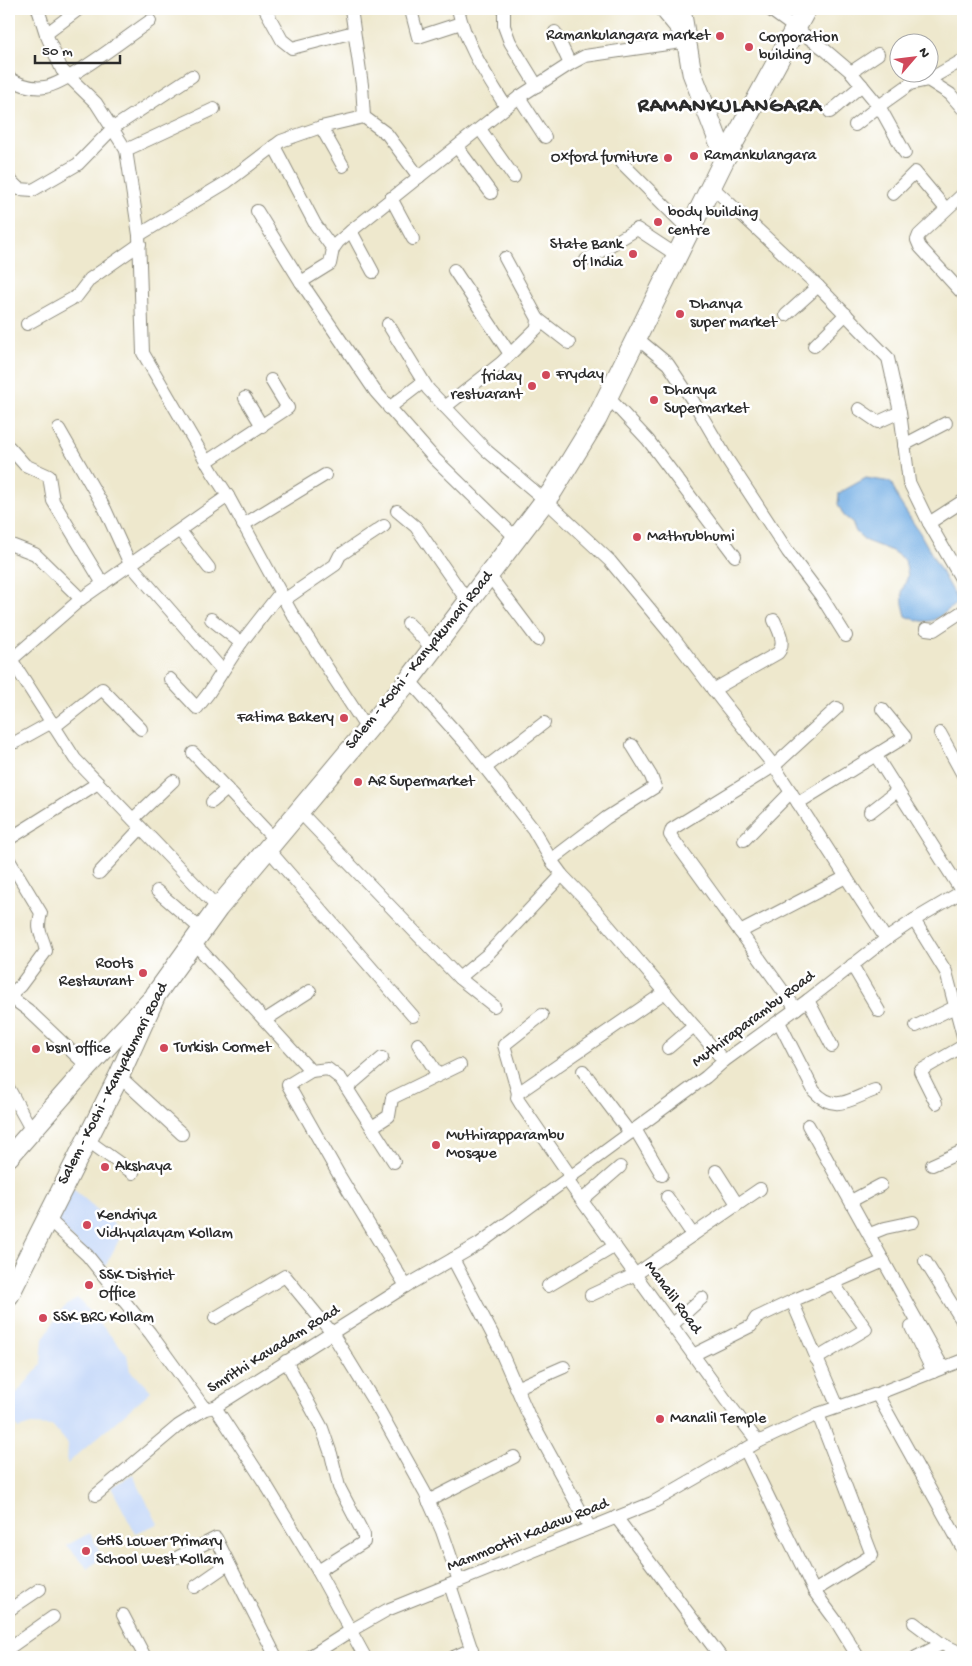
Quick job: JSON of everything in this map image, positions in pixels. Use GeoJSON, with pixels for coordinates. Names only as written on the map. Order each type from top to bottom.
{"type":"FeatureCollection","features":[{"type":"Feature","properties":{"kind":"main road"},"geometry":{"type":"LineString","coordinates":[[681,9],[692,73],[725,158]]}},
{"type":"Feature","properties":{"kind":"main road","name":"Salem - Kochi - Kanyakumari Road"},"geometry":{"type":"LineString","coordinates":[[9,1295],[119,1076],[156,994],[218,908],[433,649],[545,500],[598,418],[725,158],[806,9]]}},
{"type":"Feature","properties":{"kind":"main road"},"geometry":{"type":"LineString","coordinates":[[9,1157],[88,1066],[156,994]]}},
{"type":"Feature","properties":{"kind":"street"},"geometry":{"type":"LineString","coordinates":[[38,9],[46,34],[62,70],[96,103],[126,150],[140,239],[143,353],[206,462],[228,496],[282,596],[367,729]]}},
{"type":"Feature","properties":{"kind":"street"},"geometry":{"type":"LineString","coordinates":[[46,34],[79,9]]}},
{"type":"Feature","properties":{"kind":"street"},"geometry":{"type":"LineString","coordinates":[[265,9],[282,40],[292,48],[354,32]]}},
{"type":"Feature","properties":{"kind":"street"},"geometry":{"type":"LineString","coordinates":[[351,9],[362,85],[364,117]]}},
{"type":"Feature","properties":{"kind":"street"},"geometry":{"type":"LineString","coordinates":[[458,9],[461,23],[478,63],[506,107]]}},
{"type":"Feature","properties":{"kind":"street"},"geometry":{"type":"LineString","coordinates":[[504,9],[504,26],[510,42],[538,86]]}},
{"type":"Feature","properties":{"kind":"street"},"geometry":{"type":"LineString","coordinates":[[660,9],[688,41]]}},
{"type":"Feature","properties":{"kind":"street"},"geometry":{"type":"LineString","coordinates":[[769,9],[824,49],[851,72],[879,106],[905,153]]}},
{"type":"Feature","properties":{"kind":"street"},"geometry":{"type":"LineString","coordinates":[[412,14],[418,37],[461,23]]}},
{"type":"Feature","properties":{"kind":"street"},"geometry":{"type":"LineString","coordinates":[[9,78],[22,86],[46,88],[69,77],[150,21]]}},
{"type":"Feature","properties":{"kind":"street"},"geometry":{"type":"LineString","coordinates":[[555,32],[570,64]]}},
{"type":"Feature","properties":{"kind":"street"},"geometry":{"type":"LineString","coordinates":[[301,282],[330,264],[333,249],[338,242],[391,198],[519,97],[570,64],[585,56],[688,41]]}},
{"type":"Feature","properties":{"kind":"street"},"geometry":{"type":"LineString","coordinates":[[851,72],[878,54]]}},
{"type":"Feature","properties":{"kind":"street"},"geometry":{"type":"LineString","coordinates":[[940,73],[963,60]]}},
{"type":"Feature","properties":{"kind":"street"},"geometry":{"type":"LineString","coordinates":[[9,179],[19,190],[33,190],[78,164],[113,128],[192,76]]}},
{"type":"Feature","properties":{"kind":"street"},"geometry":{"type":"LineString","coordinates":[[855,125],[910,84],[919,82]]}},
{"type":"Feature","properties":{"kind":"street"},"geometry":{"type":"LineString","coordinates":[[931,82],[950,94],[963,109]]}},
{"type":"Feature","properties":{"kind":"street"},"geometry":{"type":"LineString","coordinates":[[830,112],[862,85]]}},
{"type":"Feature","properties":{"kind":"street"},"geometry":{"type":"LineString","coordinates":[[519,97],[545,137]]}},
{"type":"Feature","properties":{"kind":"street"},"geometry":{"type":"LineString","coordinates":[[126,150],[214,109]]}},
{"type":"Feature","properties":{"kind":"street"},"geometry":{"type":"LineString","coordinates":[[27,324],[77,296],[90,279],[140,239],[227,182],[281,141],[321,127],[364,117],[387,134],[419,177]]}},
{"type":"Feature","properties":{"kind":"street"},"geometry":{"type":"LineString","coordinates":[[321,127],[343,166]]}},
{"type":"Feature","properties":{"kind":"street"},"geometry":{"type":"LineString","coordinates":[[480,129],[514,177]]}},
{"type":"Feature","properties":{"kind":"street"},"geometry":{"type":"LineString","coordinates":[[274,146],[315,224],[333,249]]}},
{"type":"Feature","properties":{"kind":"street"},"geometry":{"type":"LineString","coordinates":[[457,147],[491,192]]}},
{"type":"Feature","properties":{"kind":"street"},"geometry":{"type":"LineString","coordinates":[[622,163],[690,231]]}},
{"type":"Feature","properties":{"kind":"street"},"geometry":{"type":"LineString","coordinates":[[893,194],[915,172],[946,209]]}},
{"type":"Feature","properties":{"kind":"street"},"geometry":{"type":"LineString","coordinates":[[711,186],[818,286],[888,358],[900,412],[909,482],[929,523],[959,566],[963,582]]}},
{"type":"Feature","properties":{"kind":"street"},"geometry":{"type":"LineString","coordinates":[[963,194],[919,235],[917,240],[920,247],[963,294]]}},
{"type":"Feature","properties":{"kind":"street"},"geometry":{"type":"LineString","coordinates":[[391,198],[413,239]]}},
{"type":"Feature","properties":{"kind":"street"},"geometry":{"type":"LineString","coordinates":[[257,211],[301,282],[375,392],[434,459],[516,538]]}},
{"type":"Feature","properties":{"kind":"street"},"geometry":{"type":"LineString","coordinates":[[586,260],[637,229],[678,256]]}},
{"type":"Feature","properties":{"kind":"street"},"geometry":{"type":"LineString","coordinates":[[351,231],[373,272]]}},
{"type":"Feature","properties":{"kind":"street"},"geometry":{"type":"LineString","coordinates":[[505,258],[538,319],[569,342]]}},
{"type":"Feature","properties":{"kind":"street"},"geometry":{"type":"LineString","coordinates":[[454,270],[510,354]]}},
{"type":"Feature","properties":{"kind":"street"},"geometry":{"type":"LineString","coordinates":[[786,315],[818,286]]}},
{"type":"Feature","properties":{"kind":"street"},"geometry":{"type":"LineString","coordinates":[[814,346],[846,314]]}},
{"type":"Feature","properties":{"kind":"street"},"geometry":{"type":"LineString","coordinates":[[445,407],[510,354],[537,328],[538,319]]}},
{"type":"Feature","properties":{"kind":"street"},"geometry":{"type":"LineString","coordinates":[[388,324],[428,389],[487,451],[545,500],[610,561],[673,637],[774,766],[886,939]]}},
{"type":"Feature","properties":{"kind":"street"},"geometry":{"type":"LineString","coordinates":[[638,339],[668,364],[693,400],[727,459],[788,552],[821,596],[846,636]]}},
{"type":"Feature","properties":{"kind":"street"},"geometry":{"type":"LineString","coordinates":[[206,462],[288,408],[272,380]]}},
{"type":"Feature","properties":{"kind":"street"},"geometry":{"type":"LineString","coordinates":[[389,408],[424,382]]}},
{"type":"Feature","properties":{"kind":"street"},"geometry":{"type":"LineString","coordinates":[[608,397],[648,440],[735,556]]}},
{"type":"Feature","properties":{"kind":"street"},"geometry":{"type":"LineString","coordinates":[[245,398],[262,426]]}},
{"type":"Feature","properties":{"kind":"street"},"geometry":{"type":"LineString","coordinates":[[859,409],[878,422],[900,412]]}},
{"type":"Feature","properties":{"kind":"street"},"geometry":{"type":"LineString","coordinates":[[904,445],[946,423]]}},
{"type":"Feature","properties":{"kind":"street"},"geometry":{"type":"LineString","coordinates":[[59,430],[105,509],[130,564],[222,670]]}},
{"type":"Feature","properties":{"kind":"street"},"geometry":{"type":"LineString","coordinates":[[9,447],[25,465],[49,476],[53,501],[103,584]]}},
{"type":"Feature","properties":{"kind":"street"},"geometry":{"type":"LineString","coordinates":[[243,525],[325,475]]}},
{"type":"Feature","properties":{"kind":"street"},"geometry":{"type":"LineString","coordinates":[[218,908],[75,759],[10,658],[81,599],[228,496]]}},
{"type":"Feature","properties":{"kind":"street"},"geometry":{"type":"LineString","coordinates":[[929,523],[963,501]]}},
{"type":"Feature","properties":{"kind":"street"},"geometry":{"type":"LineString","coordinates":[[397,512],[416,527],[468,602]]}},
{"type":"Feature","properties":{"kind":"street"},"geometry":{"type":"LineString","coordinates":[[170,679],[197,708],[241,642],[282,596],[335,565],[340,554],[384,526]]}},
{"type":"Feature","properties":{"kind":"street"},"geometry":{"type":"LineString","coordinates":[[180,531],[209,568]]}},
{"type":"Feature","properties":{"kind":"street"},"geometry":{"type":"LineString","coordinates":[[9,544],[35,554],[81,599]]}},
{"type":"Feature","properties":{"kind":"street"},"geometry":{"type":"LineString","coordinates":[[489,575],[538,640]]}},
{"type":"Feature","properties":{"kind":"street"},"geometry":{"type":"LineString","coordinates":[[926,629],[934,630],[963,611]]}},
{"type":"Feature","properties":{"kind":"street"},"geometry":{"type":"LineString","coordinates":[[211,618],[241,642]]}},
{"type":"Feature","properties":{"kind":"street"},"geometry":{"type":"LineString","coordinates":[[713,690],[778,653],[782,648],[782,641],[774,620]]}},
{"type":"Feature","properties":{"kind":"street"},"geometry":{"type":"LineString","coordinates":[[408,623],[433,649]]}},
{"type":"Feature","properties":{"kind":"street"},"geometry":{"type":"LineString","coordinates":[[409,680],[468,746],[533,829],[551,860],[562,874],[589,903],[724,1062]]}},
{"type":"Feature","properties":{"kind":"street"},"geometry":{"type":"LineString","coordinates":[[16,742],[53,724],[102,689],[141,729]]}},
{"type":"Feature","properties":{"kind":"street"},"geometry":{"type":"LineString","coordinates":[[796,1009],[670,835],[672,829],[774,766],[836,708]]}},
{"type":"Feature","properties":{"kind":"street"},"geometry":{"type":"LineString","coordinates":[[798,803],[905,738],[882,709]]}},
{"type":"Feature","properties":{"kind":"street"},"geometry":{"type":"LineString","coordinates":[[485,768],[544,722]]}},
{"type":"Feature","properties":{"kind":"street"},"geometry":{"type":"LineString","coordinates":[[940,733],[963,774]]}},
{"type":"Feature","properties":{"kind":"street"},"geometry":{"type":"LineString","coordinates":[[551,860],[606,818],[655,787],[651,776],[632,745]]}},
{"type":"Feature","properties":{"kind":"street"},"geometry":{"type":"LineString","coordinates":[[192,753],[227,789],[413,1016]]}},
{"type":"Feature","properties":{"kind":"street"},"geometry":{"type":"LineString","coordinates":[[876,756],[963,892]]}},
{"type":"Feature","properties":{"kind":"street"},"geometry":{"type":"LineString","coordinates":[[99,873],[137,824],[174,781]]}},
{"type":"Feature","properties":{"kind":"street"},"geometry":{"type":"LineString","coordinates":[[9,839],[98,783]]}},
{"type":"Feature","properties":{"kind":"street"},"geometry":{"type":"LineString","coordinates":[[212,802],[227,789]]}},
{"type":"Feature","properties":{"kind":"street"},"geometry":{"type":"LineString","coordinates":[[870,812],[897,790]]}},
{"type":"Feature","properties":{"kind":"street"},"geometry":{"type":"LineString","coordinates":[[744,840],[791,792]]}},
{"type":"Feature","properties":{"kind":"street"},"geometry":{"type":"LineString","coordinates":[[298,810],[459,978],[494,1006]]}},
{"type":"Feature","properties":{"kind":"street"},"geometry":{"type":"LineString","coordinates":[[9,860],[41,913],[38,928],[45,943],[46,951],[20,986],[13,992],[13,999],[28,1010],[88,1066]]}},
{"type":"Feature","properties":{"kind":"street"},"geometry":{"type":"LineString","coordinates":[[459,978],[486,955],[562,874]]}},
{"type":"Feature","properties":{"kind":"street"},"geometry":{"type":"LineString","coordinates":[[740,932],[846,877]]}},
{"type":"Feature","properties":{"kind":"street"},"geometry":{"type":"LineString","coordinates":[[157,891],[198,936],[265,1020],[311,1071]]}},
{"type":"Feature","properties":{"kind":"street","name":"Muthiraparambu Road"},"geometry":{"type":"LineString","coordinates":[[569,1178],[779,1022],[886,939],[914,920],[963,892]]}},
{"type":"Feature","properties":{"kind":"street"},"geometry":{"type":"LineString","coordinates":[[914,920],[946,972],[963,1036]]}},
{"type":"Feature","properties":{"kind":"street"},"geometry":{"type":"LineString","coordinates":[[852,965],[879,1012]]}},
{"type":"Feature","properties":{"kind":"street"},"geometry":{"type":"LineString","coordinates":[[265,1020],[310,991]]}},
{"type":"Feature","properties":{"kind":"street"},"geometry":{"type":"LineString","coordinates":[[518,1093],[665,992]]}},
{"type":"Feature","properties":{"kind":"street"},"geometry":{"type":"LineString","coordinates":[[808,1000],[832,1046]]}},
{"type":"Feature","properties":{"kind":"street"},"geometry":{"type":"LineString","coordinates":[[916,1026],[955,1007]]}},
{"type":"Feature","properties":{"kind":"street","name":"Manalil Road"},"geometry":{"type":"LineString","coordinates":[[542,1015],[504,1045],[520,1104],[582,1200],[755,1438]]}},
{"type":"Feature","properties":{"kind":"street"},"geometry":{"type":"LineString","coordinates":[[779,1022],[814,1091],[821,1099],[837,1104],[875,1090]]}},
{"type":"Feature","properties":{"kind":"street"},"geometry":{"type":"LineString","coordinates":[[668,1048],[694,1026]]}},
{"type":"Feature","properties":{"kind":"street"},"geometry":{"type":"LineString","coordinates":[[418,1044],[438,1075]]}},
{"type":"Feature","properties":{"kind":"street"},"geometry":{"type":"LineString","coordinates":[[936,1103],[920,1071],[963,1046]]}},
{"type":"Feature","properties":{"kind":"street"},"geometry":{"type":"LineString","coordinates":[[346,1088],[382,1058]]}},
{"type":"Feature","properties":{"kind":"street"},"geometry":{"type":"LineString","coordinates":[[372,1127],[389,1116],[392,1098],[460,1065]]}},
{"type":"Feature","properties":{"kind":"street"},"geometry":{"type":"LineString","coordinates":[[394,1162],[340,1079],[328,1069],[311,1071],[288,1085],[339,1175],[406,1286]]}},
{"type":"Feature","properties":{"kind":"street"},"geometry":{"type":"LineString","coordinates":[[583,1071],[633,1131],[662,1175]]}},
{"type":"Feature","properties":{"kind":"street"},"geometry":{"type":"LineString","coordinates":[[119,1076],[182,1134]]}},
{"type":"Feature","properties":{"kind":"street"},"geometry":{"type":"LineString","coordinates":[[9,1089],[32,1130]]}},
{"type":"Feature","properties":{"kind":"street"},"geometry":{"type":"LineString","coordinates":[[808,1125],[870,1234],[938,1370]]}},
{"type":"Feature","properties":{"kind":"street"},"geometry":{"type":"LineString","coordinates":[[87,1140],[133,1173]]}},
{"type":"Feature","properties":{"kind":"street"},"geometry":{"type":"LineString","coordinates":[[932,1165],[963,1151]]}},
{"type":"Feature","properties":{"kind":"street"},"geometry":{"type":"LineString","coordinates":[[582,1200],[620,1167]]}},
{"type":"Feature","properties":{"kind":"street"},"geometry":{"type":"LineString","coordinates":[[716,1171],[737,1204]]}},
{"type":"Feature","properties":{"kind":"street","name":"Smrithi Kavadam Road"},"geometry":{"type":"LineString","coordinates":[[47,1218],[87,1255],[210,1408],[406,1286],[478,1244],[569,1178]]}},
{"type":"Feature","properties":{"kind":"street"},"geometry":{"type":"LineString","coordinates":[[851,1201],[881,1185]]}},
{"type":"Feature","properties":{"kind":"street"},"geometry":{"type":"LineString","coordinates":[[592,1295],[636,1274],[760,1189]]}},
{"type":"Feature","properties":{"kind":"street"},"geometry":{"type":"LineString","coordinates":[[667,1197],[693,1235]]}},
{"type":"Feature","properties":{"kind":"street"},"geometry":{"type":"LineString","coordinates":[[870,1234],[885,1228],[913,1222]]}},
{"type":"Feature","properties":{"kind":"street"},"geometry":{"type":"LineString","coordinates":[[548,1286],[616,1246]]}},
{"type":"Feature","properties":{"kind":"street"},"geometry":{"type":"LineString","coordinates":[[453,1259],[498,1345],[528,1414],[590,1528]]}},
{"type":"Feature","properties":{"kind":"street"},"geometry":{"type":"LineString","coordinates":[[693,1354],[751,1326],[756,1318],[884,1261]]}},
{"type":"Feature","properties":{"kind":"street"},"geometry":{"type":"LineString","coordinates":[[925,1261],[963,1322]]}},
{"type":"Feature","properties":{"kind":"street"},"geometry":{"type":"LineString","coordinates":[[215,1318],[285,1276],[332,1333],[411,1466],[442,1531],[473,1653],[454,1657]]}},
{"type":"Feature","properties":{"kind":"street"},"geometry":{"type":"LineString","coordinates":[[816,1359],[866,1329],[834,1283]]}},
{"type":"Feature","properties":{"kind":"street"},"geometry":{"type":"LineString","coordinates":[[672,1325],[702,1298]]}},
{"type":"Feature","properties":{"kind":"street"},"geometry":{"type":"LineString","coordinates":[[792,1301],[838,1407]]}},
{"type":"Feature","properties":{"kind":"street"},"geometry":{"type":"LineString","coordinates":[[911,1327],[938,1370]]}},
{"type":"Feature","properties":{"kind":"street","name":"Mammoottil Kadavu Road"},"geometry":{"type":"LineString","coordinates":[[309,1657],[387,1610],[652,1503],[745,1449],[755,1438],[877,1394],[963,1360]]}},
{"type":"Feature","properties":{"kind":"street"},"geometry":{"type":"LineString","coordinates":[[286,1361],[322,1428],[339,1487],[364,1535],[364,1542],[318,1570]]}},
{"type":"Feature","properties":{"kind":"street"},"geometry":{"type":"LineString","coordinates":[[516,1388],[564,1367]]}},
{"type":"Feature","properties":{"kind":"street"},"geometry":{"type":"LineString","coordinates":[[877,1394],[963,1549]]}},
{"type":"Feature","properties":{"kind":"street"},"geometry":{"type":"LineString","coordinates":[[96,1495],[178,1426],[210,1408],[268,1488],[318,1570],[365,1657]]}},
{"type":"Feature","properties":{"kind":"street"},"geometry":{"type":"LineString","coordinates":[[814,1591],[872,1555],[818,1414]]}},
{"type":"Feature","properties":{"kind":"street"},"geometry":{"type":"LineString","coordinates":[[745,1449],[814,1591],[836,1621],[858,1657]]}},
{"type":"Feature","properties":{"kind":"street"},"geometry":{"type":"LineString","coordinates":[[428,1501],[514,1457]]}},
{"type":"Feature","properties":{"kind":"street"},"geometry":{"type":"LineString","coordinates":[[616,1517],[721,1657]]}},
{"type":"Feature","properties":{"kind":"street"},"geometry":{"type":"LineString","coordinates":[[178,1557],[216,1538],[276,1657]]}},
{"type":"Feature","properties":{"kind":"street"},"geometry":{"type":"LineString","coordinates":[[195,1586],[228,1564]]}},
{"type":"Feature","properties":{"kind":"street"},"geometry":{"type":"LineString","coordinates":[[9,1610],[40,1589]]}},
{"type":"Feature","properties":{"kind":"street"},"geometry":{"type":"LineString","coordinates":[[123,1614],[145,1657]]}},
{"type":"Feature","properties":{"kind":"street"},"geometry":{"type":"LineString","coordinates":[[9,1648],[53,1617]]}},
{"type":"Feature","properties":{"kind":"street"},"geometry":{"type":"LineString","coordinates":[[914,1623],[942,1644],[963,1654]]}},
{"type":"Feature","properties":{"kind":"street"},"geometry":{"type":"LineString","coordinates":[[916,1657],[942,1644]]}},
{"type":"Feature","properties":{"kind":"shaded area","name":"Kendriya Vidhyalayam Kollam"},"geometry":{"type":"Polygon","coordinates":[[[71,1187],[123,1232],[103,1271],[53,1218],[71,1187]]]}},
{"type":"Feature","properties":{"kind":"shaded area"},"geometry":{"type":"Polygon","coordinates":[[[77,1298],[127,1354],[130,1371],[151,1391],[67,1464],[68,1444],[53,1426],[31,1425],[18,1429],[9,1414],[9,1402],[41,1365],[43,1339],[61,1310],[77,1298]]]}},
{"type":"Feature","properties":{"kind":"shaded area"},"geometry":{"type":"Polygon","coordinates":[[[133,1475],[158,1524],[135,1533],[111,1487],[133,1475]]]}},
{"type":"Feature","properties":{"kind":"shaded area","name":"GHS Lower Primary School West Kollam"},"geometry":{"type":"Polygon","coordinates":[[[90,1533],[102,1557],[88,1569],[67,1545],[90,1533]]]}},
{"type":"Feature","properties":{"kind":"water"},"geometry":{"type":"Polygon","coordinates":[[[866,478],[891,482],[899,501],[920,533],[954,595],[957,603],[934,620],[915,620],[906,616],[902,591],[908,576],[905,560],[892,551],[866,541],[856,532],[852,522],[844,516],[838,504],[839,493],[866,478]]]}},
{"type":"Feature","properties":{"kind":"place","name":"Ramankulangara market"},"geometry":{"type":"Point","coordinates":[720,36]}},
{"type":"Feature","properties":{"kind":"place","name":"Corporation building"},"geometry":{"type":"Point","coordinates":[749,47]}},
{"type":"Feature","properties":{"kind":"place","name":"Ramankulangara"},"geometry":{"type":"Point","coordinates":[694,156]}},
{"type":"Feature","properties":{"kind":"place","name":"Oxford furniture"},"geometry":{"type":"Point","coordinates":[668,158]}},
{"type":"Feature","properties":{"kind":"place","name":"body building centre"},"geometry":{"type":"Point","coordinates":[658,222]}},
{"type":"Feature","properties":{"kind":"place","name":"State Bank of India"},"geometry":{"type":"Point","coordinates":[633,254]}},
{"type":"Feature","properties":{"kind":"place","name":"Dhanya super market"},"geometry":{"type":"Point","coordinates":[680,314]}},
{"type":"Feature","properties":{"kind":"place","name":"Fryday"},"geometry":{"type":"Point","coordinates":[546,375]}},
{"type":"Feature","properties":{"kind":"place","name":"friday restuarant"},"geometry":{"type":"Point","coordinates":[532,386]}},
{"type":"Feature","properties":{"kind":"place","name":"Dhanya Supermarket"},"geometry":{"type":"Point","coordinates":[654,400]}},
{"type":"Feature","properties":{"kind":"place","name":"Mathrubhumi"},"geometry":{"type":"Point","coordinates":[637,537]}},
{"type":"Feature","properties":{"kind":"place","name":"Fatima Bakery"},"geometry":{"type":"Point","coordinates":[344,718]}},
{"type":"Feature","properties":{"kind":"place","name":"AR Supermarket"},"geometry":{"type":"Point","coordinates":[358,782]}},
{"type":"Feature","properties":{"kind":"place","name":"Roots Restaurant"},"geometry":{"type":"Point","coordinates":[143,973]}},
{"type":"Feature","properties":{"kind":"place","name":"Turkish Cormet"},"geometry":{"type":"Point","coordinates":[164,1048]}},
{"type":"Feature","properties":{"kind":"place","name":"bsnl office"},"geometry":{"type":"Point","coordinates":[36,1049]}},
{"type":"Feature","properties":{"kind":"place","name":"Muthirapparambu Mosque"},"geometry":{"type":"Point","coordinates":[436,1145]}},
{"type":"Feature","properties":{"kind":"place","name":"Akshaya"},"geometry":{"type":"Point","coordinates":[105,1167]}},
{"type":"Feature","properties":{"kind":"place","name":"Kendriya Vidhyalayam Kollam"},"geometry":{"type":"Point","coordinates":[87,1225]}},
{"type":"Feature","properties":{"kind":"place","name":"SSK District Office"},"geometry":{"type":"Point","coordinates":[89,1285]}},
{"type":"Feature","properties":{"kind":"place","name":"SSK BRC Kollam"},"geometry":{"type":"Point","coordinates":[43,1318]}},
{"type":"Feature","properties":{"kind":"place","name":"Manalil Temple"},"geometry":{"type":"Point","coordinates":[660,1419]}},
{"type":"Feature","properties":{"kind":"place","name":"GHS Lower Primary School West Kollam"},"geometry":{"type":"Point","coordinates":[86,1551]}},
{"type":"Feature","properties":{"kind":"district","name":"RAMANKULANGARA"},"geometry":{"type":"Point","coordinates":[730,107]}}]}
